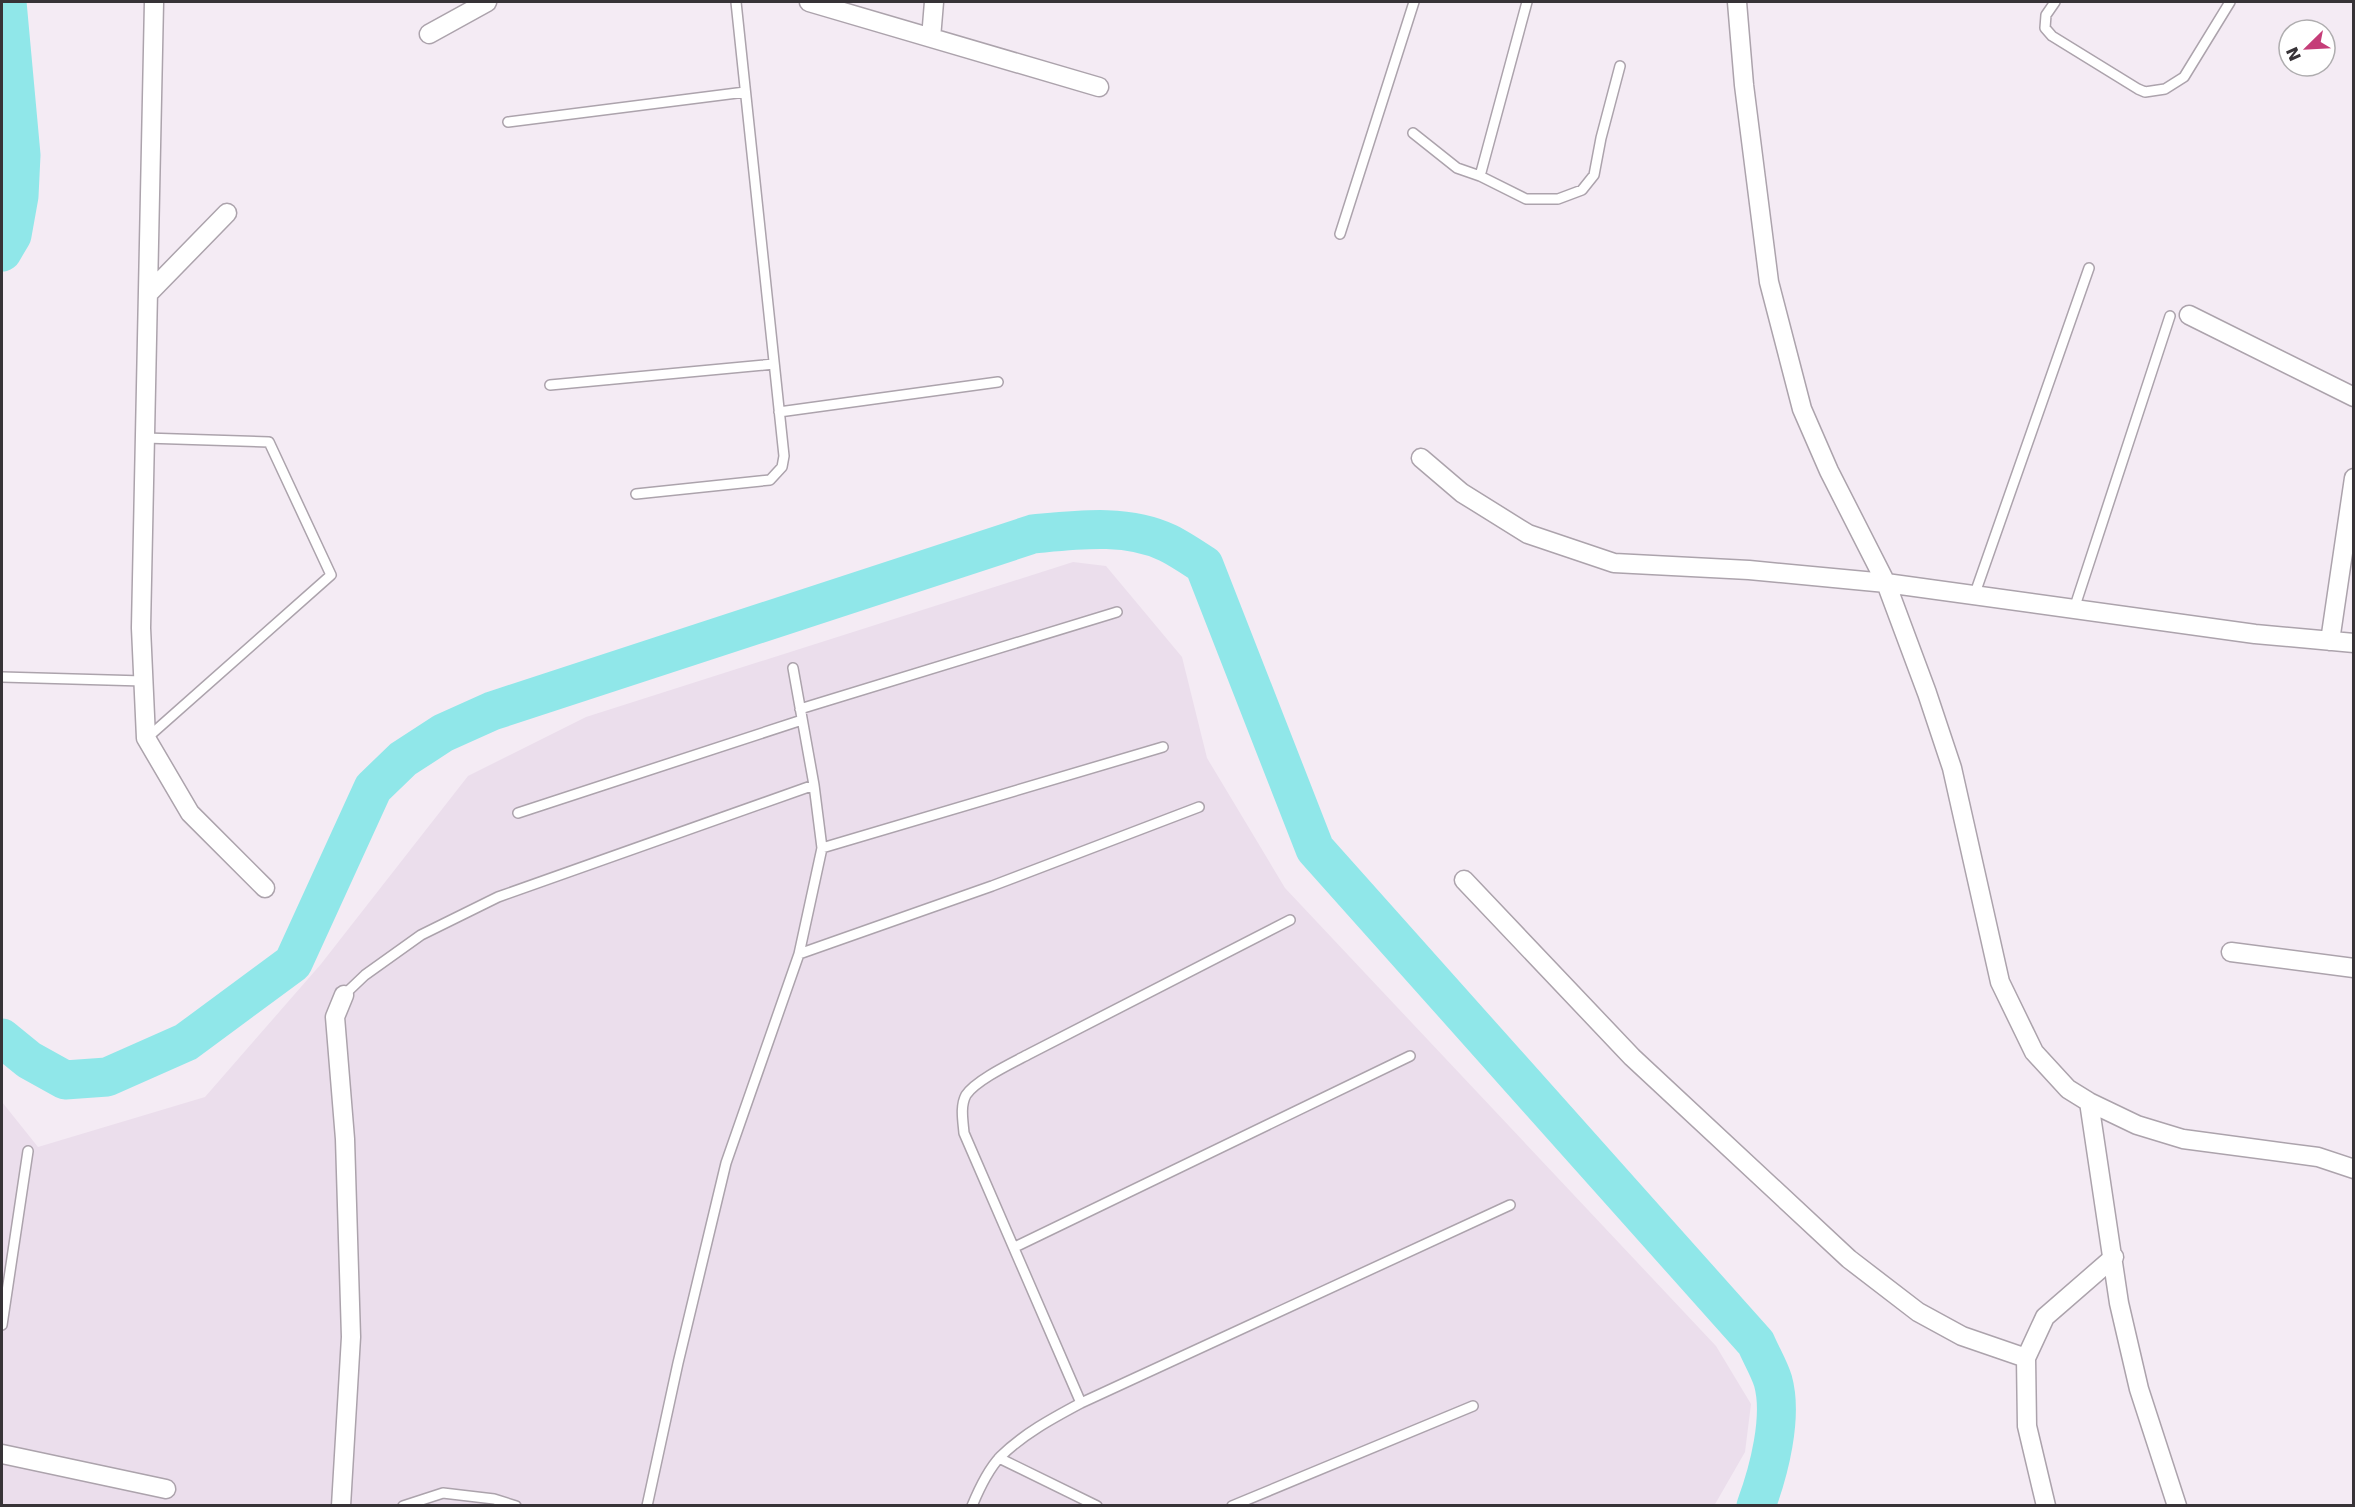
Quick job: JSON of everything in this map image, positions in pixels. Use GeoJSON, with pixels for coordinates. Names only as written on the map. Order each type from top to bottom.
{"type":"FeatureCollection","features":[{"type":"Feature","properties":{"kind":"street"},"geometry":{"type":"LineString","coordinates":[[154,2],[141,628],[146,738],[190,813],[265,888]]}},
{"type":"Feature","properties":{"kind":"street"},"geometry":{"type":"LineString","coordinates":[[429,34],[487,2]]}},
{"type":"Feature","properties":{"kind":"street"},"geometry":{"type":"LineString","coordinates":[[809,2],[1098,87]]}},
{"type":"Feature","properties":{"kind":"street"},"geometry":{"type":"LineString","coordinates":[[931,38],[934,2]]}},
{"type":"Feature","properties":{"kind":"street"},"geometry":{"type":"LineString","coordinates":[[1737,2],[1744,85],[1769,282],[1802,410],[1828,471],[1886,583],[1952,768],[2000,982],[2034,1052],[2068,1089],[2089,1102],[2137,1125],[2183,1139],[2318,1157],[2354,1169]]}},
{"type":"Feature","properties":{"kind":"street"},"geometry":{"type":"LineString","coordinates":[[148,294],[227,213]]}},
{"type":"Feature","properties":{"kind":"street"},"geometry":{"type":"LineString","coordinates":[[2189,315],[2354,397]]}},
{"type":"Feature","properties":{"kind":"street"},"geometry":{"type":"LineString","coordinates":[[1420,458],[1462,493],[1528,534],[1614,563],[1749,570],[1886,583],[2255,634],[2354,643]]}},
{"type":"Feature","properties":{"kind":"street"},"geometry":{"type":"LineString","coordinates":[[2330,641],[2354,478]]}},
{"type":"Feature","properties":{"kind":"street"},"geometry":{"type":"LineString","coordinates":[[1464,880],[1632,1057],[1849,1259],[1918,1311],[1962,1336],[2026,1358]]}},
{"type":"Feature","properties":{"kind":"street"},"geometry":{"type":"LineString","coordinates":[[2231,951],[2354,968]]}},
{"type":"Feature","properties":{"kind":"street"},"geometry":{"type":"LineString","coordinates":[[341,1506],[351,1337],[345,1139],[335,1017],[344,995]]}},
{"type":"Feature","properties":{"kind":"street"},"geometry":{"type":"LineString","coordinates":[[2089,1102],[2114,1257],[2119,1303],[2139,1389],[2177,1506]]}},
{"type":"Feature","properties":{"kind":"street"},"geometry":{"type":"LineString","coordinates":[[2046,1506],[2027,1426],[2026,1358],[2045,1317],[2114,1257]]}},
{"type":"Feature","properties":{"kind":"street"},"geometry":{"type":"LineString","coordinates":[[2,1454],[166,1489]]}},
{"type":"Feature","properties":{"kind":"lane"},"geometry":{"type":"LineString","coordinates":[[636,494],[770,480],[782,467],[784,456],[735,2]]}},
{"type":"Feature","properties":{"kind":"lane"},"geometry":{"type":"LineString","coordinates":[[1340,234],[1414,2]]}},
{"type":"Feature","properties":{"kind":"lane"},"geometry":{"type":"LineString","coordinates":[[1480,176],[1527,2]]}},
{"type":"Feature","properties":{"kind":"lane"},"geometry":{"type":"LineString","coordinates":[[2055,2],[2046,15],[2045,28],[2052,36],[2145,92],[2165,89],[2184,77],[2230,2]]}},
{"type":"Feature","properties":{"kind":"lane"},"geometry":{"type":"LineString","coordinates":[[1413,132],[1457,168],[1480,176],[1526,199],[1558,199],[1582,190],[1594,175],[1620,66]]}},
{"type":"Feature","properties":{"kind":"lane"},"geometry":{"type":"LineString","coordinates":[[508,122],[745,92]]}},
{"type":"Feature","properties":{"kind":"lane"},"geometry":{"type":"LineString","coordinates":[[1974,596],[2090,268]]}},
{"type":"Feature","properties":{"kind":"lane"},"geometry":{"type":"LineString","coordinates":[[2074,609],[2170,316]]}},
{"type":"Feature","properties":{"kind":"lane"},"geometry":{"type":"LineString","coordinates":[[550,385],[774,364]]}},
{"type":"Feature","properties":{"kind":"lane"},"geometry":{"type":"LineString","coordinates":[[779,412],[998,382]]}},
{"type":"Feature","properties":{"kind":"lane"},"geometry":{"type":"LineString","coordinates":[[145,438],[269,442],[331,575],[146,738]]}},
{"type":"Feature","properties":{"kind":"lane"},"geometry":{"type":"LineString","coordinates":[[800,709],[1116,612]]}},
{"type":"Feature","properties":{"kind":"lane"},"geometry":{"type":"LineString","coordinates":[[647,1506],[678,1362],[726,1163],[799,954],[822,848],[814,785],[793,668]]}},
{"type":"Feature","properties":{"kind":"lane"},"geometry":{"type":"LineString","coordinates":[[2,677],[143,681]]}},
{"type":"Feature","properties":{"kind":"lane"},"geometry":{"type":"LineString","coordinates":[[518,813],[802,720]]}},
{"type":"Feature","properties":{"kind":"lane"},"geometry":{"type":"LineString","coordinates":[[822,848],[1163,747]]}},
{"type":"Feature","properties":{"kind":"lane"},"geometry":{"type":"LineString","coordinates":[[344,995],[365,975],[421,935],[498,897],[814,785]]}},
{"type":"Feature","properties":{"kind":"lane"},"geometry":{"type":"LineString","coordinates":[[799,954],[992,886],[1199,807]]}},
{"type":"Feature","properties":{"kind":"lane"},"geometry":{"type":"LineString","coordinates":[[1081,1403],[964,1132],[962,1109],[966,1095],[997,1071],[1290,920]]}},
{"type":"Feature","properties":{"kind":"lane"},"geometry":{"type":"LineString","coordinates":[[1015,1247],[1410,1056]]}},
{"type":"Feature","properties":{"kind":"lane"},"geometry":{"type":"LineString","coordinates":[[2,1324],[28,1151]]}},
{"type":"Feature","properties":{"kind":"lane"},"geometry":{"type":"LineString","coordinates":[[972,1506],[981,1486],[999,1458],[1039,1426],[1081,1403],[1510,1205]]}},
{"type":"Feature","properties":{"kind":"lane"},"geometry":{"type":"LineString","coordinates":[[1232,1506],[1473,1406]]}},
{"type":"Feature","properties":{"kind":"lane"},"geometry":{"type":"LineString","coordinates":[[999,1458],[1097,1506]]}},
{"type":"Feature","properties":{"kind":"lane"},"geometry":{"type":"LineString","coordinates":[[403,1506],[443,1493],[494,1499],[516,1506]]}},
{"type":"Feature","properties":{"kind":"shaded area"},"geometry":{"type":"Polygon","coordinates":[[[1073,562],[1106,566],[1182,657],[1207,758],[1285,888],[1716,1346],[1751,1404],[1745,1452],[1714,1506],[2,1505],[2,1102],[38,1147],[205,1097],[321,964],[468,776],[586,717],[1073,562]]]}},
{"type":"Feature","properties":{"kind":"waterway"},"geometry":{"type":"LineString","coordinates":[[2,252],[12,235],[19,196],[21,155],[7,2]]}},
{"type":"Feature","properties":{"kind":"waterway"},"geometry":{"type":"LineString","coordinates":[[2,1038],[29,1060],[65,1080],[107,1077],[186,1042],[293,963],[373,788],[403,759],[443,733],[492,711],[1033,534],[1119,530],[1152,537],[1172,545],[1204,565],[1315,849],[1756,1343],[1773,1381],[1776,1395],[1775,1427],[1770,1461],[1756,1506]]}}]}
